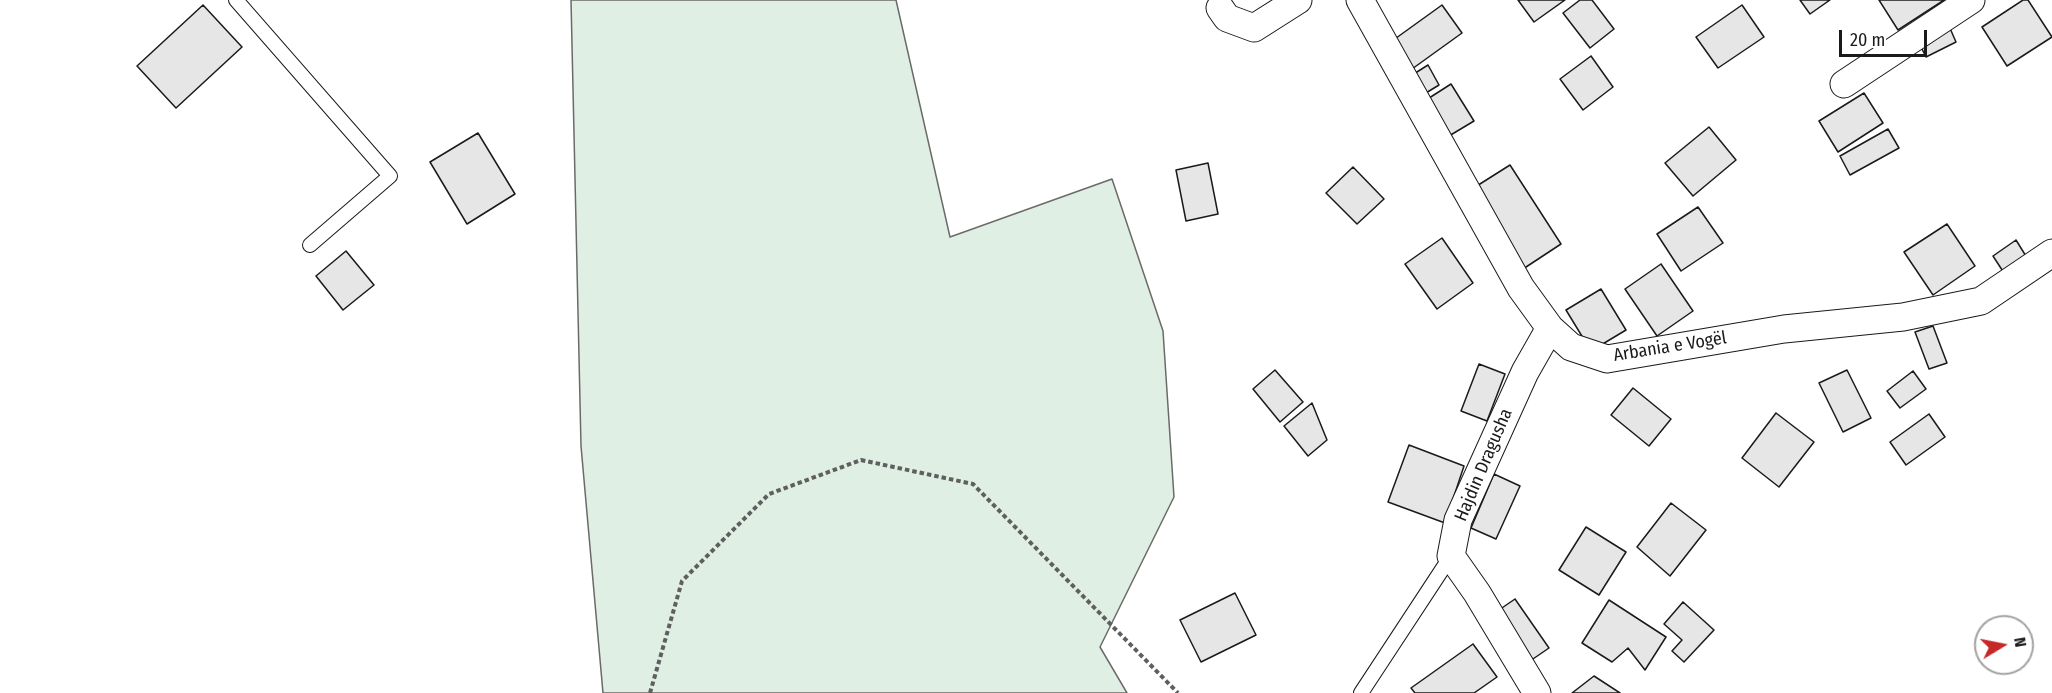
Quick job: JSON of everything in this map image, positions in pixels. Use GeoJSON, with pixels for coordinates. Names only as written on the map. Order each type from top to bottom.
{"type":"FeatureCollection","features":[{"type":"Feature","properties":{"kind":"street"},"geometry":{"type":"LineString","coordinates":[[1220,8],[1227,18],[1254,28],[1298,0]]}},
{"type":"Feature","properties":{"kind":"street","name":"Arbania e Vogël"},"geometry":{"type":"LineString","coordinates":[[1360,0],[1521,288],[1550,328],[1571,347],[1607,359],[1784,328],[1903,317],[1981,301],[2052,253]]}},
{"type":"Feature","properties":{"kind":"street"},"geometry":{"type":"LineString","coordinates":[[1844,84],[1971,0]]}},
{"type":"Feature","properties":{"kind":"street","name":"Hajdin Dragusha"},"geometry":{"type":"LineString","coordinates":[[1451,556],[1458,520],[1525,372],[1550,328]]}},
{"type":"Feature","properties":{"kind":"street"},"geometry":{"type":"LineString","coordinates":[[1451,556],[1484,603],[1538,693]]}},
{"type":"Feature","properties":{"kind":"lane"},"geometry":{"type":"LineString","coordinates":[[236,0],[390,176],[310,245]]}},
{"type":"Feature","properties":{"kind":"lane"},"geometry":{"type":"LineString","coordinates":[[1361,693],[1451,556]]}},
{"type":"Feature","properties":{"kind":"path"},"geometry":{"type":"LineString","coordinates":[[650,693],[682,580],[769,494],[861,460],[974,484],[1178,693]]}},
{"type":"Feature","properties":{"kind":"green space"},"geometry":{"type":"Polygon","coordinates":[[[571,0],[896,0],[950,237],[1112,179],[1163,331],[1174,497],[1100,647],[1127,693],[603,693],[581,446],[571,0]]]}},
{"type":"Feature","properties":{"kind":"building"},"geometry":{"type":"Polygon","coordinates":[[[1518,0],[1565,0],[1534,22],[1518,0]]]}},
{"type":"Feature","properties":{"kind":"building"},"geometry":{"type":"Polygon","coordinates":[[[1580,0],[1592,0],[1614,29],[1590,48],[1563,13],[1580,0]]]}},
{"type":"Feature","properties":{"kind":"building"},"geometry":{"type":"Polygon","coordinates":[[[1800,0],[1830,0],[1810,14],[1800,0]]]}},
{"type":"Feature","properties":{"kind":"building"},"geometry":{"type":"Polygon","coordinates":[[[1879,0],[1944,0],[1898,30],[1879,0]]]}},
{"type":"Feature","properties":{"kind":"building"},"geometry":{"type":"Polygon","coordinates":[[[2023,0],[2028,0],[2052,37],[2007,66],[1982,27],[2023,0]]]}},
{"type":"Feature","properties":{"kind":"building"},"geometry":{"type":"Polygon","coordinates":[[[203,5],[242,47],[176,108],[137,66],[203,5]]]}},
{"type":"Feature","properties":{"kind":"building"},"geometry":{"type":"Polygon","coordinates":[[[1442,5],[1462,33],[1412,69],[1392,41],[1442,5]]]}},
{"type":"Feature","properties":{"kind":"building"},"geometry":{"type":"Polygon","coordinates":[[[1742,5],[1764,37],[1718,68],[1696,37],[1742,5]]]}},
{"type":"Feature","properties":{"kind":"building"},"geometry":{"type":"Polygon","coordinates":[[[1949,26],[1956,42],[1926,57],[1918,41],[1949,26]]]}},
{"type":"Feature","properties":{"kind":"building"},"geometry":{"type":"Polygon","coordinates":[[[1591,56],[1613,87],[1583,110],[1560,79],[1591,56]]]}},
{"type":"Feature","properties":{"kind":"building"},"geometry":{"type":"Polygon","coordinates":[[[1428,65],[1439,85],[1421,96],[1409,77],[1428,65]]]}},
{"type":"Feature","properties":{"kind":"building"},"geometry":{"type":"Polygon","coordinates":[[[1451,84],[1474,121],[1449,136],[1426,100],[1451,84]]]}},
{"type":"Feature","properties":{"kind":"building"},"geometry":{"type":"Polygon","coordinates":[[[1864,93],[1883,123],[1838,152],[1819,121],[1864,93]]]}},
{"type":"Feature","properties":{"kind":"building"},"geometry":{"type":"Polygon","coordinates":[[[1709,127],[1736,160],[1693,196],[1665,163],[1709,127]]]}},
{"type":"Feature","properties":{"kind":"building"},"geometry":{"type":"Polygon","coordinates":[[[1888,129],[1899,148],[1850,175],[1840,156],[1888,129]]]}},
{"type":"Feature","properties":{"kind":"building"},"geometry":{"type":"Polygon","coordinates":[[[478,133],[515,194],[467,224],[430,162],[478,133]]]}},
{"type":"Feature","properties":{"kind":"building"},"geometry":{"type":"Polygon","coordinates":[[[1208,163],[1218,214],[1186,221],[1176,170],[1208,163]]]}},
{"type":"Feature","properties":{"kind":"building"},"geometry":{"type":"Polygon","coordinates":[[[1510,165],[1561,244],[1523,269],[1472,189],[1510,165]]]}},
{"type":"Feature","properties":{"kind":"building"},"geometry":{"type":"Polygon","coordinates":[[[1353,167],[1384,199],[1357,224],[1326,193],[1353,167]]]}},
{"type":"Feature","properties":{"kind":"building"},"geometry":{"type":"Polygon","coordinates":[[[1698,207],[1723,243],[1681,271],[1657,234],[1698,207]]]}},
{"type":"Feature","properties":{"kind":"building"},"geometry":{"type":"Polygon","coordinates":[[[1947,224],[1975,266],[1933,295],[1904,252],[1947,224]]]}},
{"type":"Feature","properties":{"kind":"building"},"geometry":{"type":"Polygon","coordinates":[[[1442,238],[1473,283],[1437,309],[1405,264],[1442,238]]]}},
{"type":"Feature","properties":{"kind":"building"},"geometry":{"type":"Polygon","coordinates":[[[2016,240],[2029,261],[2006,276],[1993,256],[2016,240]]]}},
{"type":"Feature","properties":{"kind":"building"},"geometry":{"type":"Polygon","coordinates":[[[346,251],[374,285],[343,310],[316,276],[346,251]]]}},
{"type":"Feature","properties":{"kind":"building"},"geometry":{"type":"Polygon","coordinates":[[[1661,264],[1693,311],[1657,336],[1625,289],[1661,264]]]}},
{"type":"Feature","properties":{"kind":"building"},"geometry":{"type":"Polygon","coordinates":[[[1601,289],[1626,330],[1591,351],[1566,310],[1601,289]]]}},
{"type":"Feature","properties":{"kind":"building"},"geometry":{"type":"Polygon","coordinates":[[[1933,326],[1947,363],[1929,369],[1915,332],[1933,326]]]}},
{"type":"Feature","properties":{"kind":"building"},"geometry":{"type":"Polygon","coordinates":[[[1479,364],[1505,374],[1487,421],[1461,411],[1479,364]]]}},
{"type":"Feature","properties":{"kind":"building"},"geometry":{"type":"Polygon","coordinates":[[[1275,370],[1303,402],[1280,422],[1253,389],[1275,370]]]}},
{"type":"Feature","properties":{"kind":"building"},"geometry":{"type":"Polygon","coordinates":[[[1847,370],[1871,418],[1843,432],[1819,383],[1847,370]]]}},
{"type":"Feature","properties":{"kind":"building"},"geometry":{"type":"Polygon","coordinates":[[[1913,371],[1926,389],[1900,408],[1887,391],[1913,371]]]}},
{"type":"Feature","properties":{"kind":"building"},"geometry":{"type":"Polygon","coordinates":[[[1633,388],[1671,419],[1649,446],[1611,415],[1633,388]]]}},
{"type":"Feature","properties":{"kind":"building"},"geometry":{"type":"Polygon","coordinates":[[[1312,403],[1327,440],[1308,456],[1284,426],[1312,403]]]}},
{"type":"Feature","properties":{"kind":"building"},"geometry":{"type":"Polygon","coordinates":[[[1776,413],[1814,442],[1779,487],[1742,458],[1776,413]]]}},
{"type":"Feature","properties":{"kind":"building"},"geometry":{"type":"Polygon","coordinates":[[[1929,414],[1945,437],[1906,465],[1890,442],[1929,414]]]}},
{"type":"Feature","properties":{"kind":"building"},"geometry":{"type":"Polygon","coordinates":[[[1409,445],[1464,466],[1445,523],[1388,502],[1409,445]]]}},
{"type":"Feature","properties":{"kind":"building"},"geometry":{"type":"Polygon","coordinates":[[[1494,474],[1520,486],[1496,539],[1471,528],[1494,474]]]}},
{"type":"Feature","properties":{"kind":"building"},"geometry":{"type":"Polygon","coordinates":[[[1671,503],[1706,530],[1670,576],[1637,547],[1671,503]]]}},
{"type":"Feature","properties":{"kind":"building"},"geometry":{"type":"Polygon","coordinates":[[[1586,527],[1626,552],[1599,595],[1559,570],[1586,527]]]}},
{"type":"Feature","properties":{"kind":"building"},"geometry":{"type":"Polygon","coordinates":[[[1235,593],[1256,635],[1201,662],[1180,620],[1235,593]]]}},
{"type":"Feature","properties":{"kind":"building"},"geometry":{"type":"Polygon","coordinates":[[[1515,599],[1549,648],[1530,661],[1496,612],[1515,599]]]}},
{"type":"Feature","properties":{"kind":"building"},"geometry":{"type":"Polygon","coordinates":[[[1609,600],[1666,637],[1645,670],[1628,648],[1612,662],[1582,643],[1609,600]]]}},
{"type":"Feature","properties":{"kind":"building"},"geometry":{"type":"Polygon","coordinates":[[[1683,602],[1714,630],[1684,662],[1672,651],[1682,640],[1664,624],[1683,602]]]}},
{"type":"Feature","properties":{"kind":"building"},"geometry":{"type":"Polygon","coordinates":[[[1473,644],[1497,677],[1474,693],[1415,693],[1411,688],[1473,644]]]}},
{"type":"Feature","properties":{"kind":"building"},"geometry":{"type":"Polygon","coordinates":[[[1594,676],[1620,693],[1572,693],[1594,676]]]}}]}
